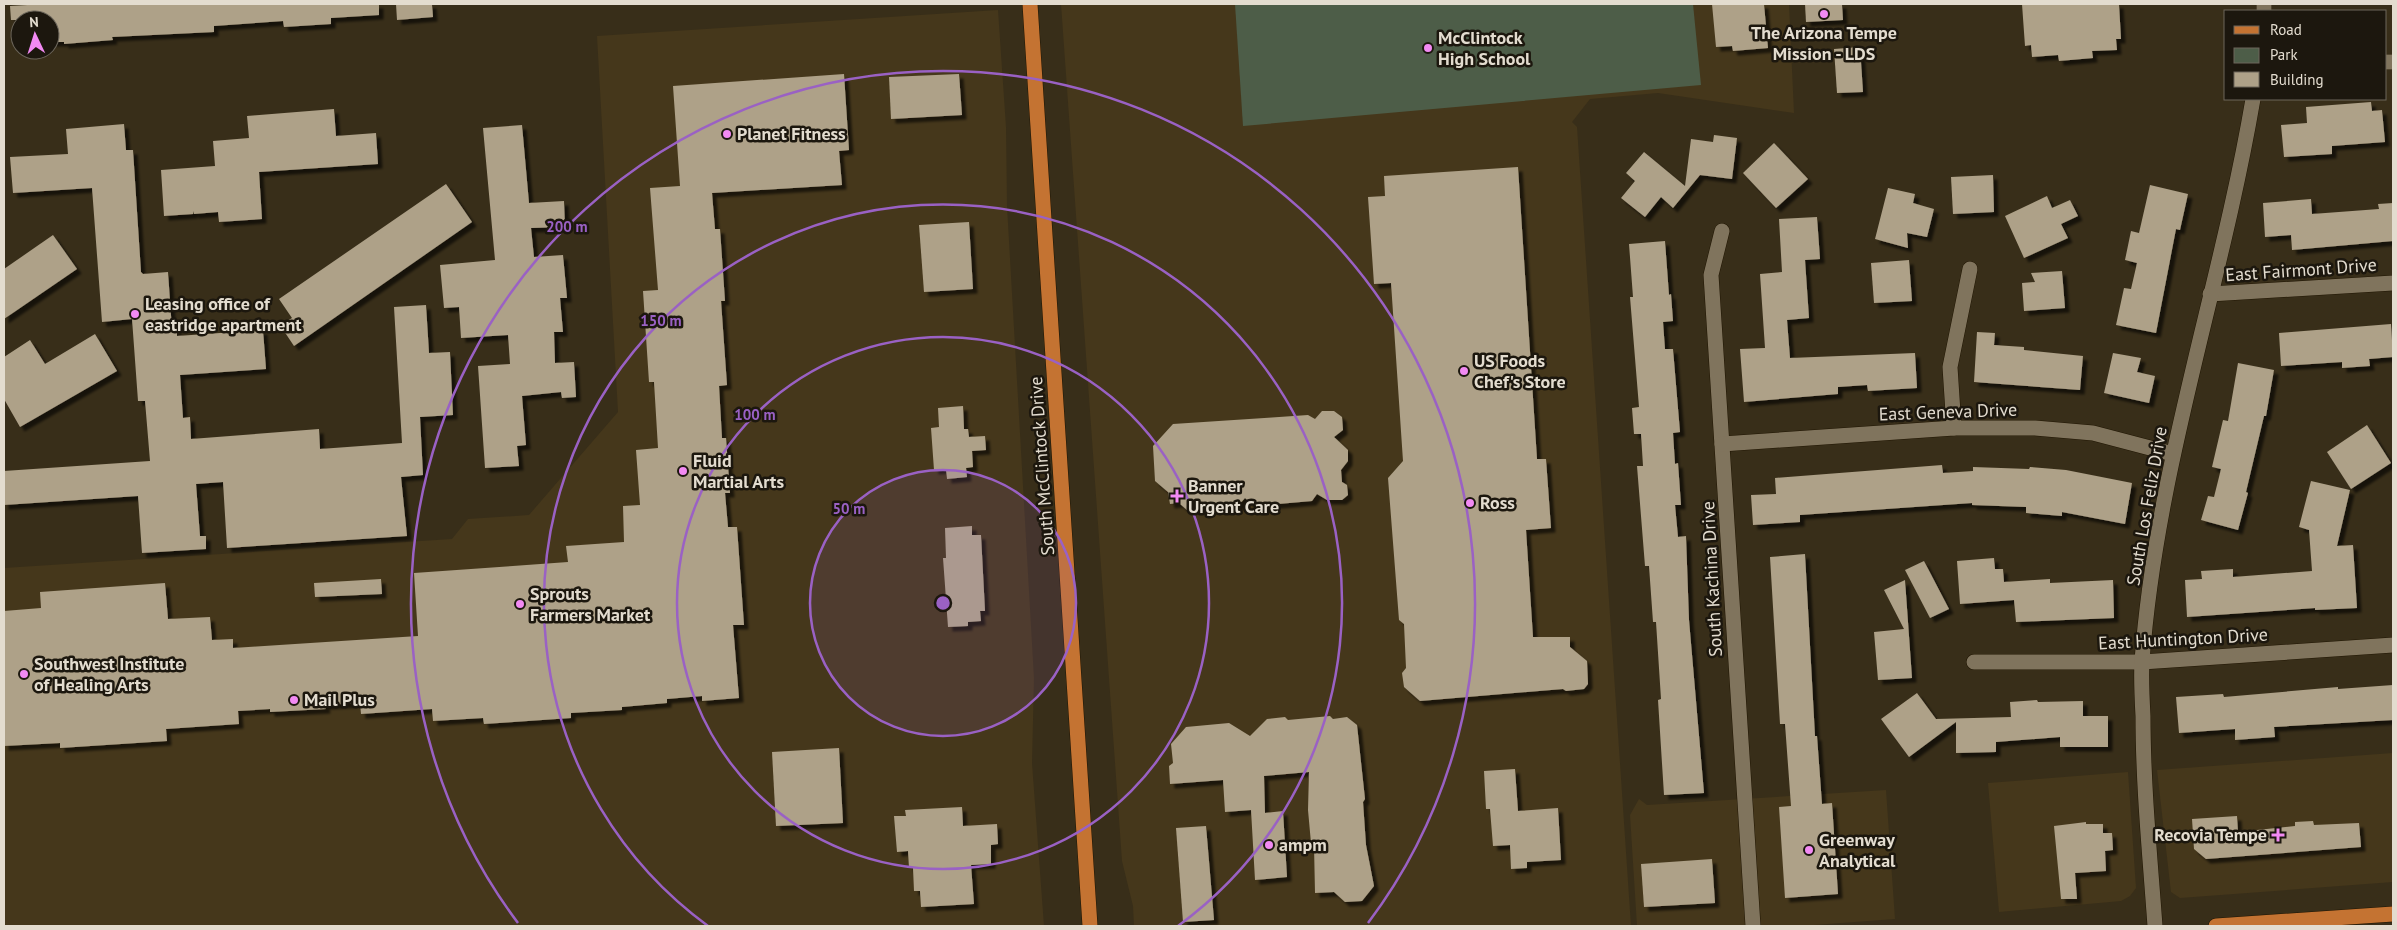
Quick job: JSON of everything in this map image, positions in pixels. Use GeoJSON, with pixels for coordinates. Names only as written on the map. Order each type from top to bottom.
{"type":"FeatureCollection","features":[{"type":"Feature","properties":{"kind":"main road","name":"South McClintock Drive"},"geometry":{"type":"LineString","coordinates":[[1030,4],[1090,926]]}},
{"type":"Feature","properties":{"kind":"main road"},"geometry":{"type":"LineString","coordinates":[[2216,926],[2393,914]]}},
{"type":"Feature","properties":{"kind":"street","name":"South Los Feliz Drive"},"geometry":{"type":"LineString","coordinates":[[2155,926],[2143,749],[2142,662],[2154,555],[2173,454],[2238,182],[2253,100]]}},
{"type":"Feature","properties":{"kind":"street","name":"South Kachina Drive"},"geometry":{"type":"LineString","coordinates":[[1722,231],[1710,275],[1753,926]]}},
{"type":"Feature","properties":{"kind":"street"},"geometry":{"type":"LineString","coordinates":[[1954,428],[1950,367],[1970,269]]}},
{"type":"Feature","properties":{"kind":"street","name":"East Fairmont Drive"},"geometry":{"type":"LineString","coordinates":[[2210,294],[2393,283]]}},
{"type":"Feature","properties":{"kind":"street","name":"East Geneva Drive"},"geometry":{"type":"LineString","coordinates":[[1722,444],[1954,428],[2035,428],[2093,433],[2173,454]]}},
{"type":"Feature","properties":{"kind":"street","name":"East Huntington Drive"},"geometry":{"type":"LineString","coordinates":[[1974,662],[2142,662],[2393,645]]}},
{"type":"Feature","properties":{"kind":"shaded area"},"geometry":{"type":"Polygon","coordinates":[[[1061,4],[1789,4],[1794,113],[1658,93],[1590,99],[1572,122],[1577,127],[1631,926],[1134,926],[1133,906],[1122,861],[1061,4]]]}},
{"type":"Feature","properties":{"kind":"shaded area"},"geometry":{"type":"Polygon","coordinates":[[[998,10],[1006,127],[1007,206],[1034,678],[1032,763],[1044,926],[4,926],[4,568],[452,539],[468,519],[529,515],[618,412],[597,36],[998,10]]]}},
{"type":"Feature","properties":{"kind":"shaded area"},"geometry":{"type":"Polygon","coordinates":[[[2393,753],[2393,882],[2180,898],[2171,892],[2157,770],[2393,753]]]}},
{"type":"Feature","properties":{"kind":"shaded area"},"geometry":{"type":"Polygon","coordinates":[[[2128,772],[2136,888],[2130,896],[2121,901],[1999,912],[1988,783],[2128,772]]]}},
{"type":"Feature","properties":{"kind":"shaded area"},"geometry":{"type":"Polygon","coordinates":[[[1886,790],[1895,919],[1801,926],[1637,926],[1630,815],[1639,799],[1647,805],[1886,790]]]}},
{"type":"Feature","properties":{"kind":"green space"},"geometry":{"type":"Polygon","coordinates":[[[1235,4],[1693,4],[1701,85],[1243,126],[1235,4]]]}},
{"type":"Feature","properties":{"kind":"building"},"geometry":{"type":"Polygon","coordinates":[[[45,4],[379,4],[379,15],[331,18],[331,24],[284,27],[283,21],[214,26],[214,32],[112,37],[113,40],[64,44],[64,42],[60,42],[60,10],[10,10],[10,6],[45,4]]]}},
{"type":"Feature","properties":{"kind":"building"},"geometry":{"type":"Polygon","coordinates":[[[396,4],[432,4],[433,17],[397,20],[396,4]]]}},
{"type":"Feature","properties":{"kind":"building"},"geometry":{"type":"Polygon","coordinates":[[[1712,4],[1764,4],[1768,48],[1733,51],[1732,46],[1716,47],[1712,4]]]}},
{"type":"Feature","properties":{"kind":"building","name":"The Arizona Tempe Mission - LDS"},"geometry":{"type":"Polygon","coordinates":[[[1805,4],[1842,4],[1843,20],[1806,22],[1805,4]]]}},
{"type":"Feature","properties":{"kind":"building"},"geometry":{"type":"Polygon","coordinates":[[[2022,4],[2119,4],[2121,39],[2116,39],[2117,50],[2092,51],[2093,58],[2059,61],[2058,55],[2032,57],[2031,45],[2025,46],[2022,4]]]}},
{"type":"Feature","properties":{"kind":"building"},"geometry":{"type":"Polygon","coordinates":[[[1860,47],[1863,92],[1837,93],[1834,49],[1860,47]]]}},
{"type":"Feature","properties":{"kind":"building"},"geometry":{"type":"Polygon","coordinates":[[[844,74],[849,150],[839,151],[842,185],[712,193],[715,229],[720,229],[725,301],[721,301],[727,385],[719,386],[722,438],[726,438],[730,493],[725,493],[728,527],[737,527],[744,625],[733,625],[739,698],[702,701],[702,696],[667,699],[667,703],[622,707],[622,710],[571,713],[571,718],[484,724],[483,718],[433,721],[432,709],[361,714],[360,703],[325,705],[326,709],[270,712],[270,709],[238,711],[239,724],[166,729],[167,741],[60,748],[60,743],[4,746],[4,611],[41,608],[40,592],[165,583],[168,619],[210,617],[212,640],[233,639],[233,648],[418,636],[414,573],[568,562],[566,546],[624,542],[623,506],[640,505],[636,450],[658,448],[654,382],[649,382],[643,291],[658,290],[650,188],[680,186],[673,86],[844,74]]]}},
{"type":"Feature","properties":{"kind":"building"},"geometry":{"type":"Polygon","coordinates":[[[959,74],[962,115],[891,119],[889,77],[959,74]]]}},
{"type":"Feature","properties":{"kind":"building"},"geometry":{"type":"Polygon","coordinates":[[[2371,102],[2372,111],[2382,110],[2385,142],[2332,146],[2332,154],[2284,157],[2281,125],[2307,123],[2306,107],[2371,102]]]}},
{"type":"Feature","properties":{"kind":"building"},"geometry":{"type":"Polygon","coordinates":[[[334,109],[336,136],[376,133],[378,164],[259,172],[262,219],[219,222],[218,212],[194,214],[193,211],[193,214],[164,216],[161,170],[215,166],[213,141],[249,138],[247,116],[334,109]]]}},
{"type":"Feature","properties":{"kind":"building"},"geometry":{"type":"Polygon","coordinates":[[[124,124],[126,150],[133,150],[141,272],[143,274],[168,272],[172,330],[177,329],[177,336],[263,330],[266,369],[180,375],[183,418],[190,417],[191,439],[319,429],[320,449],[402,443],[394,307],[426,305],[429,353],[450,352],[453,415],[420,417],[423,475],[401,477],[407,536],[227,548],[223,482],[196,484],[200,536],[206,536],[206,549],[142,553],[138,496],[4,505],[4,471],[150,461],[145,401],[138,401],[132,319],[102,322],[92,188],[13,193],[10,157],[68,154],[66,129],[124,124]]]}},
{"type":"Feature","properties":{"kind":"building"},"geometry":{"type":"Polygon","coordinates":[[[522,125],[529,203],[564,201],[565,227],[531,228],[534,257],[563,255],[567,298],[560,298],[563,332],[554,332],[555,363],[574,362],[576,397],[562,398],[561,392],[522,396],[526,445],[517,446],[519,466],[485,468],[478,366],[510,364],[508,335],[461,338],[459,307],[444,308],[440,265],[495,260],[483,128],[522,125]]]}},
{"type":"Feature","properties":{"kind":"building"},"geometry":{"type":"Polygon","coordinates":[[[1714,135],[1737,138],[1732,179],[1700,175],[1673,208],[1661,197],[1645,217],[1621,198],[1635,181],[1626,173],[1644,152],[1685,186],[1691,139],[1713,142],[1714,135]]]}},
{"type":"Feature","properties":{"kind":"building"},"geometry":{"type":"Polygon","coordinates":[[[1774,143],[1808,179],[1776,208],[1743,173],[1774,143]]]}},
{"type":"Feature","properties":{"kind":"building"},"geometry":{"type":"Polygon","coordinates":[[[1518,167],[1537,459],[1546,459],[1551,528],[1526,530],[1533,637],[1570,637],[1570,647],[1587,661],[1588,684],[1584,689],[1566,691],[1563,689],[1420,701],[1404,687],[1402,673],[1406,668],[1404,624],[1399,620],[1388,478],[1403,461],[1391,283],[1374,284],[1368,197],[1385,196],[1384,176],[1518,167]]]}},
{"type":"Feature","properties":{"kind":"building"},"geometry":{"type":"Polygon","coordinates":[[[1993,175],[1994,212],[1953,214],[1951,177],[1993,175]]]}},
{"type":"Feature","properties":{"kind":"building"},"geometry":{"type":"Polygon","coordinates":[[[446,184],[472,222],[294,346],[280,325],[292,318],[279,299],[446,184]]]}},
{"type":"Feature","properties":{"kind":"building"},"geometry":{"type":"Polygon","coordinates":[[[2150,185],[2188,194],[2180,230],[2176,229],[2156,333],[2116,325],[2124,288],[2131,289],[2137,263],[2125,260],[2131,231],[2139,233],[2150,185]]]}},
{"type":"Feature","properties":{"kind":"building"},"geometry":{"type":"Polygon","coordinates":[[[1888,188],[1915,194],[1913,203],[1934,209],[1927,237],[1907,233],[1908,248],[1875,239],[1888,188]]]}},
{"type":"Feature","properties":{"kind":"building"},"geometry":{"type":"Polygon","coordinates":[[[2047,196],[2052,208],[2070,200],[2078,216],[2061,224],[2068,238],[2024,258],[2005,216],[2047,196]]]}},
{"type":"Feature","properties":{"kind":"building"},"geometry":{"type":"Polygon","coordinates":[[[2311,199],[2312,214],[2379,209],[2378,204],[2393,203],[2393,241],[2292,250],[2291,235],[2265,237],[2263,203],[2311,199]]]}},
{"type":"Feature","properties":{"kind":"building"},"geometry":{"type":"Polygon","coordinates":[[[1817,217],[1820,259],[1805,260],[1809,318],[1787,320],[1790,358],[1915,353],[1917,388],[1868,391],[1867,385],[1838,387],[1838,394],[1744,402],[1740,349],[1765,348],[1760,274],[1782,272],[1779,219],[1817,217]]]}},
{"type":"Feature","properties":{"kind":"building"},"geometry":{"type":"Polygon","coordinates":[[[969,222],[973,289],[924,292],[919,225],[969,222]]]}},
{"type":"Feature","properties":{"kind":"building"},"geometry":{"type":"Polygon","coordinates":[[[53,235],[77,269],[4,319],[4,269],[53,235]]]}},
{"type":"Feature","properties":{"kind":"building"},"geometry":{"type":"Polygon","coordinates":[[[1665,241],[1673,321],[1663,322],[1665,349],[1673,349],[1680,432],[1673,433],[1675,464],[1678,463],[1681,505],[1675,505],[1678,537],[1686,536],[1689,620],[1704,793],[1664,795],[1658,700],[1661,699],[1656,622],[1653,622],[1649,566],[1645,566],[1637,466],[1643,466],[1641,434],[1634,434],[1632,408],[1639,407],[1630,297],[1633,297],[1629,244],[1665,241]]]}},
{"type":"Feature","properties":{"kind":"building"},"geometry":{"type":"Polygon","coordinates":[[[1909,260],[1912,301],[1874,303],[1871,263],[1909,260]]]}},
{"type":"Feature","properties":{"kind":"building"},"geometry":{"type":"Polygon","coordinates":[[[2062,271],[2065,308],[2024,311],[2022,283],[2035,282],[2031,273],[2062,271]]]}},
{"type":"Feature","properties":{"kind":"building"},"geometry":{"type":"Polygon","coordinates":[[[2391,324],[2393,357],[2369,359],[2370,366],[2342,368],[2342,362],[2281,366],[2279,333],[2391,324]]]}},
{"type":"Feature","properties":{"kind":"building"},"geometry":{"type":"Polygon","coordinates":[[[1977,332],[1995,333],[1994,345],[2024,347],[2024,350],[2083,356],[2080,390],[1974,382],[1977,332]]]}},
{"type":"Feature","properties":{"kind":"building"},"geometry":{"type":"Polygon","coordinates":[[[95,334],[117,371],[20,427],[4,399],[4,357],[30,340],[45,364],[95,334]]]}},
{"type":"Feature","properties":{"kind":"building"},"geometry":{"type":"Polygon","coordinates":[[[2113,353],[2141,358],[2137,372],[2155,376],[2149,403],[2104,393],[2113,353]]]}},
{"type":"Feature","properties":{"kind":"building"},"geometry":{"type":"Polygon","coordinates":[[[2238,363],[2274,370],[2266,416],[2264,416],[2246,492],[2248,493],[2238,530],[2201,520],[2208,496],[2214,497],[2221,469],[2212,467],[2223,420],[2228,421],[2238,363]]]}},
{"type":"Feature","properties":{"kind":"building"},"geometry":{"type":"Polygon","coordinates":[[[963,406],[964,429],[968,429],[969,437],[985,436],[986,450],[972,451],[973,467],[966,468],[967,477],[947,479],[946,469],[934,470],[931,428],[939,427],[938,408],[963,406]]]}},
{"type":"Feature","properties":{"kind":"building"},"geometry":{"type":"Polygon","coordinates":[[[1322,411],[1334,411],[1342,417],[1343,430],[1334,437],[1348,450],[1348,461],[1341,470],[1342,482],[1347,485],[1348,495],[1342,500],[1327,500],[1317,494],[1312,501],[1254,506],[1245,498],[1237,507],[1187,510],[1179,503],[1170,504],[1168,492],[1155,481],[1153,446],[1173,424],[1308,415],[1315,419],[1322,411]]]}},
{"type":"Feature","properties":{"kind":"building"},"geometry":{"type":"Polygon","coordinates":[[[2367,425],[2391,463],[2351,489],[2327,452],[2367,425]]]}},
{"type":"Feature","properties":{"kind":"building"},"geometry":{"type":"Polygon","coordinates":[[[1942,465],[1943,473],[1973,471],[1973,467],[2029,469],[2030,467],[2066,470],[2132,483],[2125,524],[2062,512],[2062,516],[2026,513],[2026,507],[1972,505],[1972,503],[1800,515],[1800,522],[1753,525],[1751,495],[1776,494],[1775,478],[1942,465]]]}},
{"type":"Feature","properties":{"kind":"building"},"geometry":{"type":"Polygon","coordinates":[[[2311,481],[2350,490],[2337,546],[2353,545],[2357,608],[2315,610],[2315,608],[2187,617],[2185,580],[2202,579],[2201,571],[2233,569],[2233,577],[2312,571],[2309,530],[2299,527],[2311,481]]]}},
{"type":"Feature","properties":{"kind":"building"},"geometry":{"type":"Polygon","coordinates":[[[972,526],[972,535],[981,535],[985,611],[980,611],[981,621],[968,622],[968,626],[948,627],[943,558],[946,558],[945,528],[972,526]]]}},
{"type":"Feature","properties":{"kind":"building"},"geometry":{"type":"Polygon","coordinates":[[[1805,554],[1815,736],[1817,736],[1822,804],[1832,803],[1838,894],[1785,898],[1779,807],[1791,806],[1785,724],[1780,724],[1770,557],[1805,554]]]}},
{"type":"Feature","properties":{"kind":"building"},"geometry":{"type":"Polygon","coordinates":[[[1994,558],[1995,569],[2003,569],[2004,582],[2050,579],[2050,583],[2113,580],[2114,618],[2016,622],[2014,600],[1960,604],[1957,561],[1994,558]]]}},
{"type":"Feature","properties":{"kind":"building"},"geometry":{"type":"Polygon","coordinates":[[[1924,561],[1949,609],[1930,618],[1905,570],[1924,561]]]}},
{"type":"Feature","properties":{"kind":"building"},"geometry":{"type":"Polygon","coordinates":[[[381,579],[382,594],[315,597],[314,583],[381,579]]]}},
{"type":"Feature","properties":{"kind":"building"},"geometry":{"type":"Polygon","coordinates":[[[1905,580],[1912,678],[1878,680],[1874,632],[1904,629],[1884,590],[1905,580]]]}},
{"type":"Feature","properties":{"kind":"building"},"geometry":{"type":"Polygon","coordinates":[[[2393,685],[2393,720],[2274,727],[2275,737],[2235,740],[2235,729],[2179,733],[2176,697],[2223,694],[2224,697],[2338,687],[2338,689],[2393,685]]]}},
{"type":"Feature","properties":{"kind":"building"},"geometry":{"type":"Polygon","coordinates":[[[1917,693],[1936,719],[2011,717],[2010,702],[2037,700],[2038,702],[2083,701],[2083,716],[2108,716],[2108,747],[2060,747],[2060,737],[1996,742],[1996,752],[1956,753],[1956,722],[1909,757],[1881,719],[1917,693]]]}},
{"type":"Feature","properties":{"kind":"building"},"geometry":{"type":"Polygon","coordinates":[[[1330,716],[1333,719],[1347,717],[1357,725],[1365,799],[1363,802],[1366,845],[1374,886],[1362,901],[1345,902],[1334,892],[1315,893],[1314,845],[1311,843],[1308,810],[1309,772],[1264,776],[1265,813],[1283,811],[1287,877],[1255,880],[1251,810],[1225,812],[1223,780],[1170,784],[1169,766],[1173,763],[1171,744],[1186,727],[1229,723],[1250,736],[1267,719],[1285,717],[1288,720],[1330,716]]]}},
{"type":"Feature","properties":{"kind":"building"},"geometry":{"type":"Polygon","coordinates":[[[839,748],[843,823],[776,826],[772,752],[839,748]]]}},
{"type":"Feature","properties":{"kind":"building"},"geometry":{"type":"Polygon","coordinates":[[[1515,769],[1518,811],[1558,808],[1561,860],[1527,862],[1527,868],[1511,869],[1510,845],[1493,846],[1490,809],[1486,809],[1484,771],[1515,769]]]}},
{"type":"Feature","properties":{"kind":"building"},"geometry":{"type":"Polygon","coordinates":[[[962,807],[963,826],[997,824],[998,844],[991,845],[991,864],[971,865],[974,904],[921,907],[920,891],[914,891],[913,868],[909,868],[908,851],[897,852],[894,816],[906,816],[905,810],[962,807]]]}},
{"type":"Feature","properties":{"kind":"building","name":"Recovia Tempe"},"geometry":{"type":"Polygon","coordinates":[[[2237,816],[2238,832],[2295,826],[2295,822],[2313,821],[2314,825],[2359,823],[2361,847],[2206,859],[2194,849],[2192,819],[2237,816]]]}},
{"type":"Feature","properties":{"kind":"building"},"geometry":{"type":"Polygon","coordinates":[[[2086,822],[2086,824],[2103,824],[2103,833],[2112,833],[2113,850],[2105,851],[2106,871],[2075,873],[2077,899],[2061,899],[2054,826],[2086,822]]]}},
{"type":"Feature","properties":{"kind":"building"},"geometry":{"type":"Polygon","coordinates":[[[1206,826],[1214,920],[1183,922],[1176,828],[1206,826]]]}},
{"type":"Feature","properties":{"kind":"building"},"geometry":{"type":"Polygon","coordinates":[[[1712,859],[1715,903],[1644,907],[1641,864],[1712,859]]]}},
{"type":"Feature","properties":{"kind":"place","name":"The Arizona Tempe Mission - LDS"},"geometry":{"type":"Point","coordinates":[1824,14]}},
{"type":"Feature","properties":{"kind":"place","name":"McClintock High School"},"geometry":{"type":"Point","coordinates":[1428,48]}},
{"type":"Feature","properties":{"kind":"place","name":"Planet Fitness"},"geometry":{"type":"Point","coordinates":[727,134]}},
{"type":"Feature","properties":{"kind":"place","name":"Leasing office of eastridge apartment"},"geometry":{"type":"Point","coordinates":[135,314]}},
{"type":"Feature","properties":{"kind":"place","name":"US Foods Chef's Store"},"geometry":{"type":"Point","coordinates":[1464,371]}},
{"type":"Feature","properties":{"kind":"place","name":"Fluid Martial Arts"},"geometry":{"type":"Point","coordinates":[683,471]}},
{"type":"Feature","properties":{"kind":"place","name":"Banner Urgent Care"},"geometry":{"type":"Point","coordinates":[1177,496]}},
{"type":"Feature","properties":{"kind":"place","name":"Ross"},"geometry":{"type":"Point","coordinates":[1470,503]}},
{"type":"Feature","properties":{"kind":"place","name":"Sprouts Farmers Market"},"geometry":{"type":"Point","coordinates":[520,604]}},
{"type":"Feature","properties":{"kind":"place","name":"Southwest Institute of Healing Arts"},"geometry":{"type":"Point","coordinates":[24,674]}},
{"type":"Feature","properties":{"kind":"place","name":"Mail Plus"},"geometry":{"type":"Point","coordinates":[294,700]}},
{"type":"Feature","properties":{"kind":"place","name":"Recovia Tempe"},"geometry":{"type":"Point","coordinates":[2278,835]}},
{"type":"Feature","properties":{"kind":"place","name":"ampm"},"geometry":{"type":"Point","coordinates":[1269,845]}},
{"type":"Feature","properties":{"kind":"place","name":"Greenway Analytical"},"geometry":{"type":"Point","coordinates":[1809,850]}}]}
